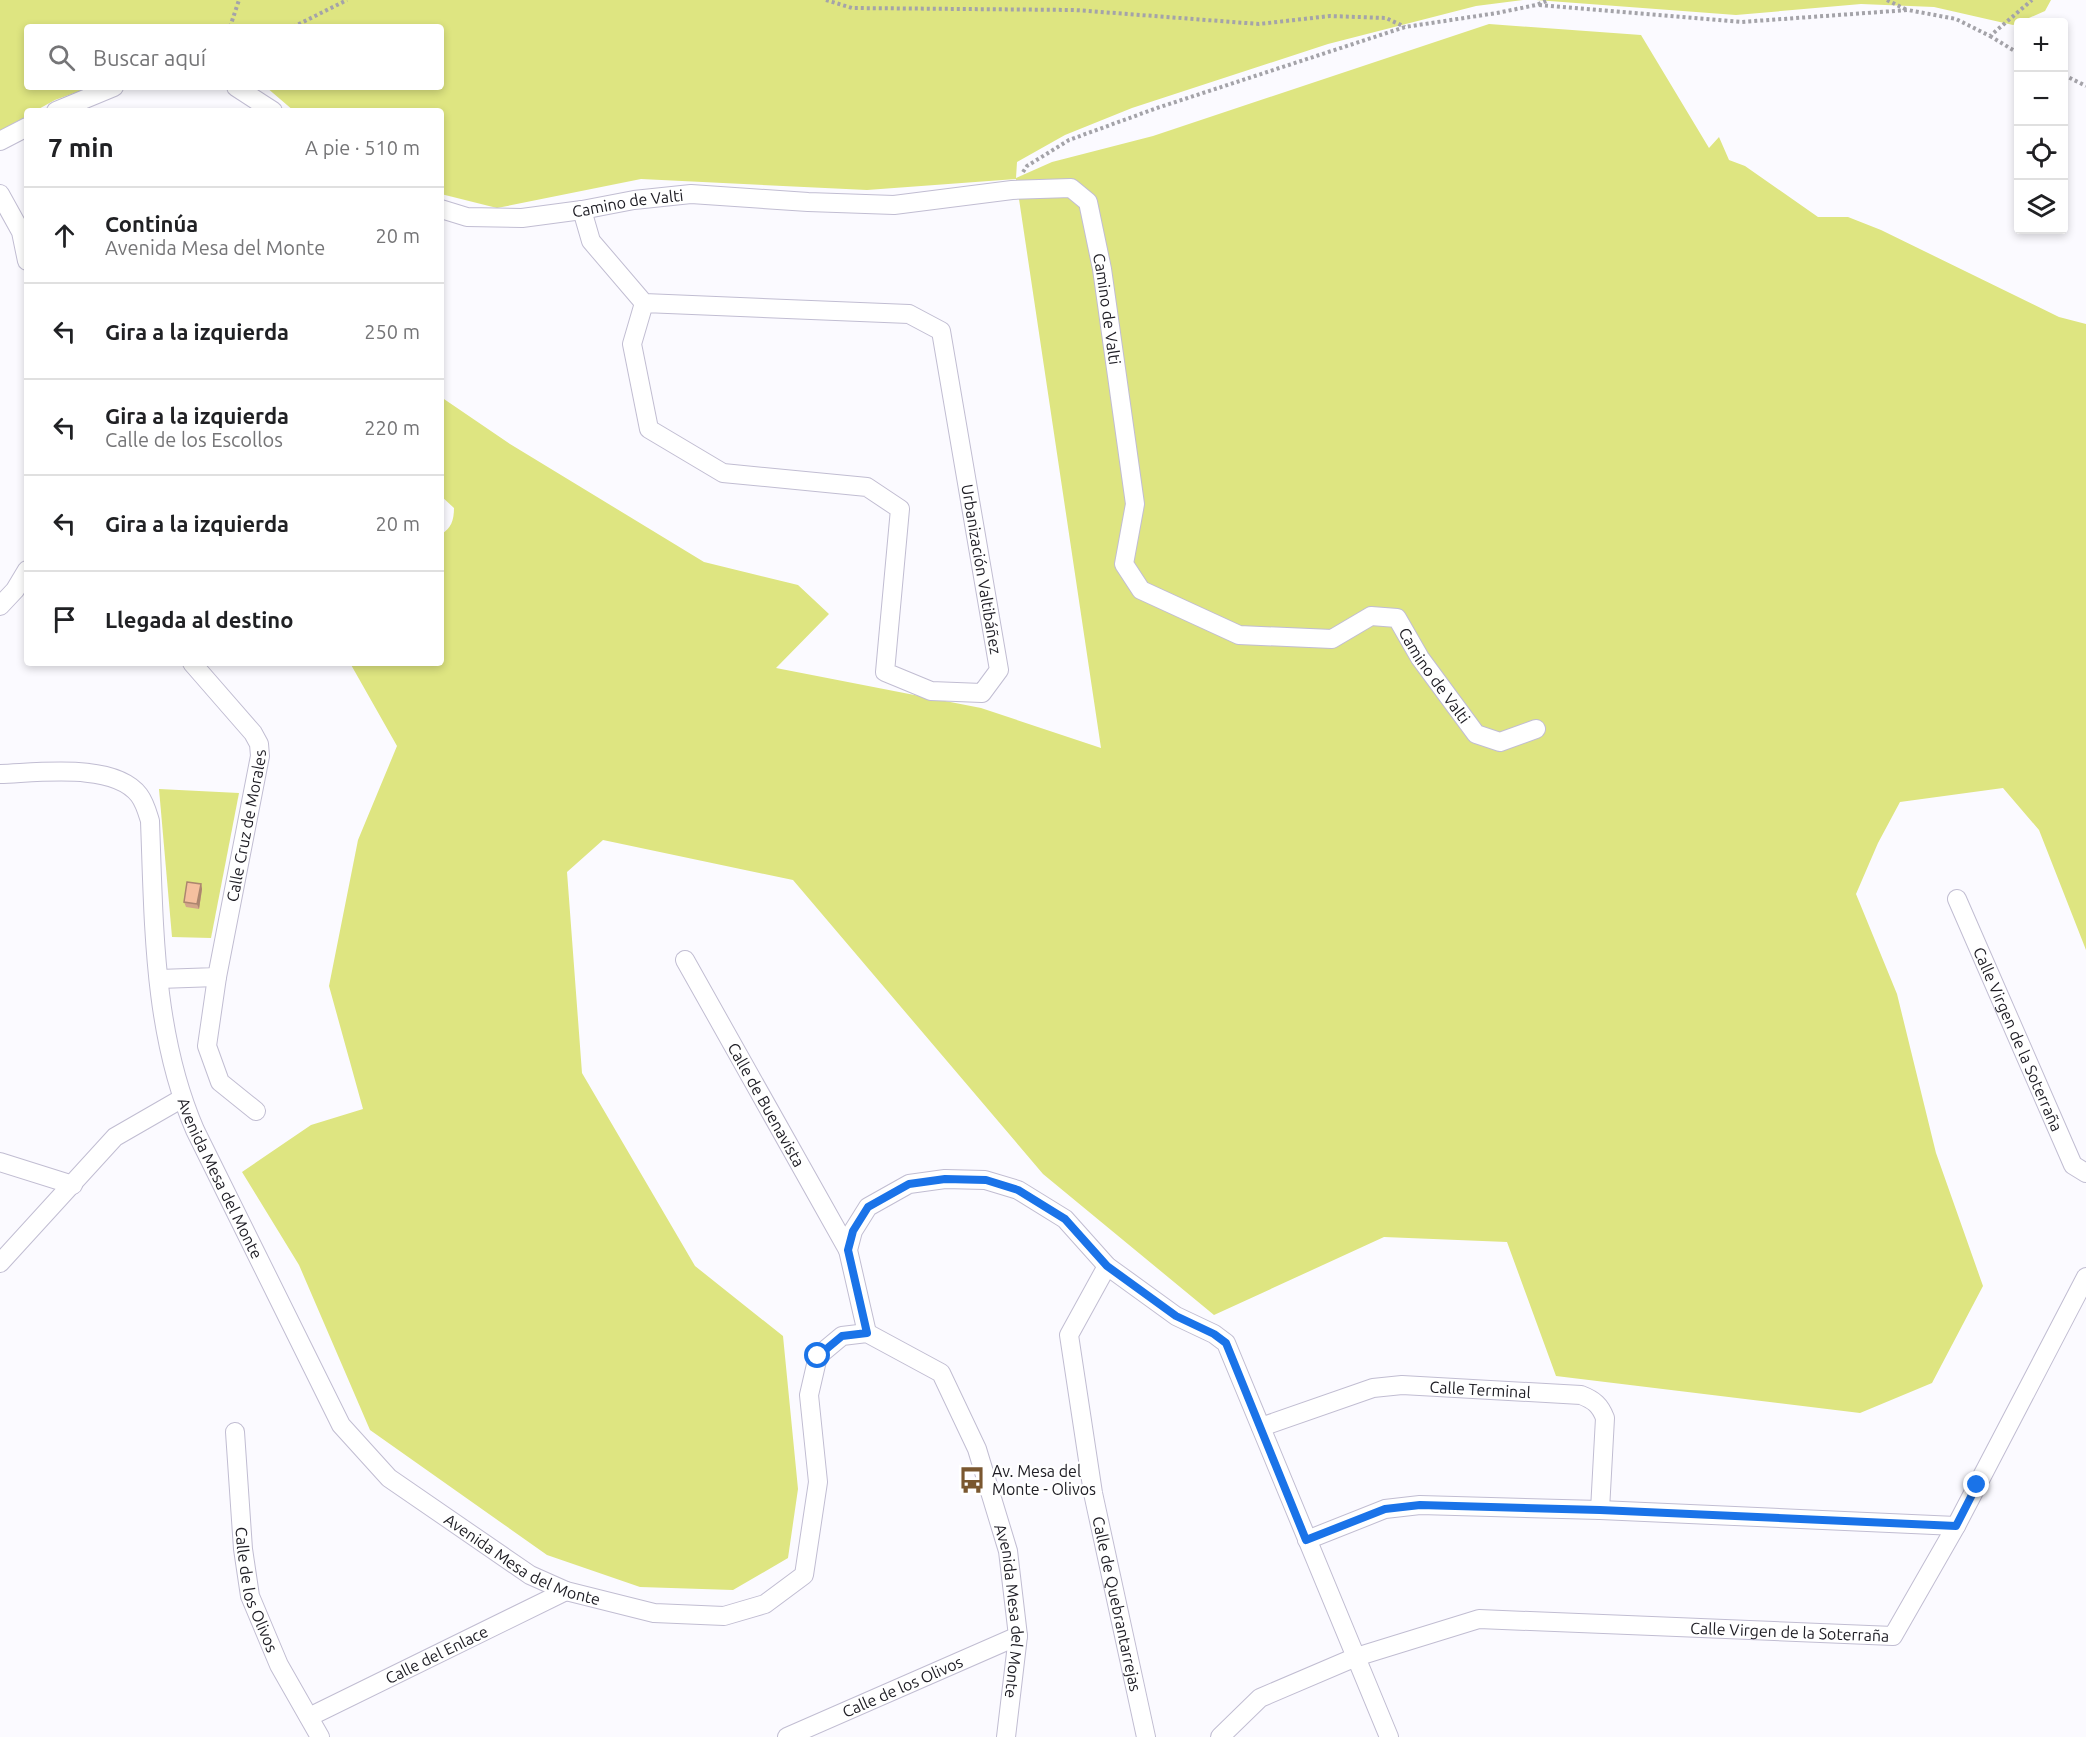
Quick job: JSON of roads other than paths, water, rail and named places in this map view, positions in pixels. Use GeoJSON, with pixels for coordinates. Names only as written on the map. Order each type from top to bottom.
{"type":"FeatureCollection","features":[{"type":"Feature","properties":{"kind":"street"},"geometry":{"type":"LineString","coordinates":[[63,108],[107,90]]}},
{"type":"Feature","properties":{"kind":"street"},"geometry":{"type":"LineString","coordinates":[[241,90],[268,108]]}},
{"type":"Feature","properties":{"kind":"street"},"geometry":{"type":"LineString","coordinates":[[0,141],[24,129]]}},
{"type":"Feature","properties":{"kind":"street","name":"Camino de Valti"},"geometry":{"type":"LineString","coordinates":[[444,210],[467,217],[522,218],[634,200],[691,194],[894,205],[1012,190],[1071,188],[1088,202],[1102,269],[1135,504],[1124,564],[1142,590],[1239,635],[1332,639],[1371,616],[1397,618],[1420,658],[1476,734],[1500,742],[1536,729]]}},
{"type":"Feature","properties":{"kind":"street"},"geometry":{"type":"LineString","coordinates":[[0,194],[21,232],[24,246]]}},
{"type":"Feature","properties":{"kind":"street"},"geometry":{"type":"LineString","coordinates":[[582,210],[591,241],[644,303]]}},
{"type":"Feature","properties":{"kind":"street","name":"Urbanización Valtibáñez"},"geometry":{"type":"LineString","coordinates":[[644,303],[909,314],[941,331],[999,670],[982,693],[931,691],[885,672],[900,509],[867,487],[723,473],[650,429],[632,344],[644,303]]}},
{"type":"Feature","properties":{"kind":"street"},"geometry":{"type":"LineString","coordinates":[[0,606],[15,590],[24,575]]}},
{"type":"Feature","properties":{"kind":"street","name":"Calle Cruz de Morales"},"geometry":{"type":"LineString","coordinates":[[195,666],[252,732],[259,744],[260,756],[217,977],[207,1046],[220,1082],[256,1111]]}},
{"type":"Feature","properties":{"kind":"street","name":"Avenida Mesa del Monte"},"geometry":{"type":"LineString","coordinates":[[0,774],[82,771],[104,775],[124,783],[138,793],[146,806],[150,820],[154,932],[160,1007],[181,1099],[341,1425],[389,1479],[530,1575],[566,1591],[654,1613],[724,1616],[765,1604],[804,1575],[818,1482],[809,1395],[818,1356],[842,1336],[867,1333],[941,1373],[977,1449],[1008,1551],[1018,1636],[1006,1737]]}},
{"type":"Feature","properties":{"kind":"street","name":"Calle Virgen de la Soterraña"},"geometry":{"type":"LineString","coordinates":[[1957,899],[2073,1165],[2086,1173]]}},
{"type":"Feature","properties":{"kind":"street","name":"Calle de Buenavista"},"geometry":{"type":"LineString","coordinates":[[685,960],[848,1250],[867,1333]]}},
{"type":"Feature","properties":{"kind":"street"},"geometry":{"type":"LineString","coordinates":[[159,979],[217,977]]}},
{"type":"Feature","properties":{"kind":"street"},"geometry":{"type":"LineString","coordinates":[[0,1263],[115,1137],[181,1099]]}},
{"type":"Feature","properties":{"kind":"street"},"geometry":{"type":"LineString","coordinates":[[0,1162],[72,1185]]}},
{"type":"Feature","properties":{"kind":"street"},"geometry":{"type":"LineString","coordinates":[[848,1250],[853,1231],[868,1207],[909,1184],[945,1179],[986,1180],[1018,1190],[1065,1219],[1107,1266],[1176,1316],[1214,1334],[1226,1343],[1389,1737]]}},
{"type":"Feature","properties":{"kind":"street","name":"Calle de Quebrantarrejas"},"geometry":{"type":"LineString","coordinates":[[1107,1266],[1069,1335],[1093,1493],[1146,1737]]}},
{"type":"Feature","properties":{"kind":"street","name":"Calle Virgen de la Soterraña"},"geometry":{"type":"LineString","coordinates":[[1356,1657],[1479,1619],[1893,1636],[1956,1526],[2086,1277]]}},
{"type":"Feature","properties":{"kind":"street","name":"Calle Terminal"},"geometry":{"type":"LineString","coordinates":[[1261,1427],[1373,1388],[1402,1385],[1581,1395],[1593,1400],[1601,1408],[1605,1418],[1600,1510]]}},
{"type":"Feature","properties":{"kind":"street","name":"Calle de los Olivos"},"geometry":{"type":"LineString","coordinates":[[235,1432],[243,1549],[250,1596],[279,1665],[320,1737]]}},
{"type":"Feature","properties":{"kind":"street"},"geometry":{"type":"LineString","coordinates":[[1306,1540],[1385,1509],[1420,1505],[1600,1510],[1956,1526]]}},
{"type":"Feature","properties":{"kind":"street","name":"Calle del Enlace"},"geometry":{"type":"LineString","coordinates":[[309,1717],[566,1591]]}},
{"type":"Feature","properties":{"kind":"street","name":"Calle de los Olivos"},"geometry":{"type":"LineString","coordinates":[[787,1737],[1018,1636]]}},
{"type":"Feature","properties":{"kind":"street"},"geometry":{"type":"LineString","coordinates":[[1220,1737],[1260,1698],[1356,1657]]}},
{"type":"Feature","properties":{"kind":"place","name":"Av. Mesa del Monte - Olivos"},"geometry":{"type":"Point","coordinates":[972,1480]}}]}
